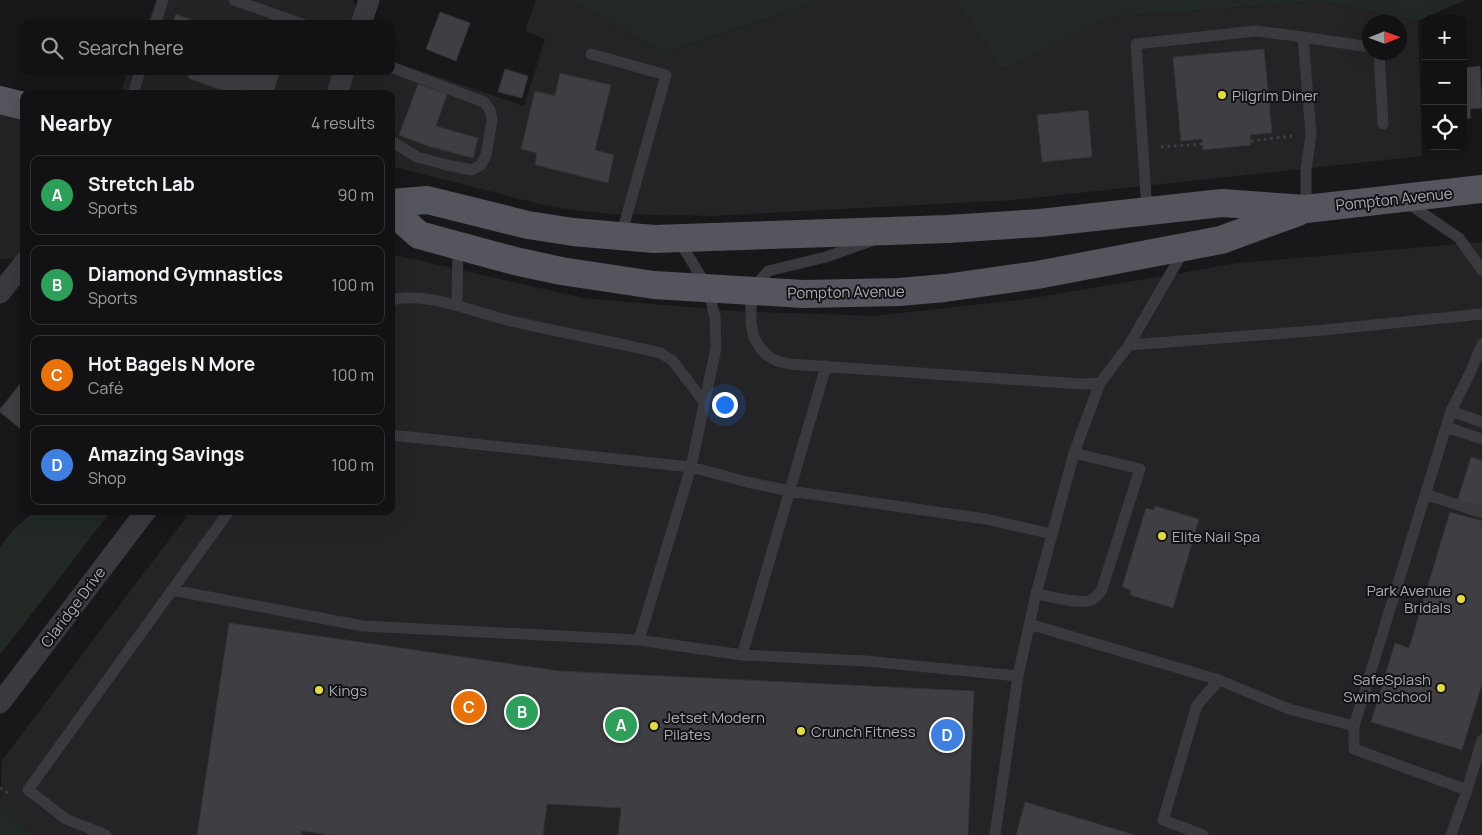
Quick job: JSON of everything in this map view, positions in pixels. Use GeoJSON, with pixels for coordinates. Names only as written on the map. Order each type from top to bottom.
{"type":"FeatureCollection","features":[{"type":"Feature","properties":{"kind":"main road"},"geometry":{"type":"LineString","coordinates":[[0,100],[20,105]]}},
{"type":"Feature","properties":{"kind":"main road","name":"Pompton Avenue"},"geometry":{"type":"LineString","coordinates":[[395,203],[427,200],[528,224],[573,232],[654,239],[948,229],[1032,223],[1222,203],[1306,209],[1482,189]]}},
{"type":"Feature","properties":{"kind":"main road","name":"Pompton Avenue"},"geometry":{"type":"LineString","coordinates":[[395,214],[419,235],[515,261],[594,277],[654,285],[804,294],[851,294],[945,288],[1037,275],[1184,248],[1221,240],[1306,209]]}},
{"type":"Feature","properties":{"kind":"street"},"geometry":{"type":"LineString","coordinates":[[362,20],[369,0]]}},
{"type":"Feature","properties":{"kind":"street"},"geometry":{"type":"LineString","coordinates":[[338,90],[343,75]]}},
{"type":"Feature","properties":{"kind":"street"},"geometry":{"type":"LineString","coordinates":[[0,293],[20,268]]}},
{"type":"Feature","properties":{"kind":"street","name":"Claridge Drive"},"geometry":{"type":"LineString","coordinates":[[0,703],[143,515]]}},
{"type":"Feature","properties":{"kind":"lane"},"geometry":{"type":"LineString","coordinates":[[156,20],[163,0]]}},
{"type":"Feature","properties":{"kind":"lane"},"geometry":{"type":"LineString","coordinates":[[234,0],[291,20]]}},
{"type":"Feature","properties":{"kind":"lane"},"geometry":{"type":"LineString","coordinates":[[1147,211],[1136,44],[1256,31],[1362,46]]}},
{"type":"Feature","properties":{"kind":"lane"},"geometry":{"type":"LineString","coordinates":[[1303,37],[1311,134],[1306,170],[1306,209]]}},
{"type":"Feature","properties":{"kind":"lane"},"geometry":{"type":"LineString","coordinates":[[592,54],[666,75],[621,236]]}},
{"type":"Feature","properties":{"kind":"lane"},"geometry":{"type":"LineString","coordinates":[[1379,60],[1383,124]]}},
{"type":"Feature","properties":{"kind":"lane"},"geometry":{"type":"LineString","coordinates":[[395,69],[484,102],[490,110],[492,120],[486,155],[481,165],[472,170],[417,157],[395,143]]}},
{"type":"Feature","properties":{"kind":"lane"},"geometry":{"type":"LineString","coordinates":[[134,90],[139,75]]}},
{"type":"Feature","properties":{"kind":"lane"},"geometry":{"type":"LineString","coordinates":[[1401,198],[1459,238],[1482,270]]}},
{"type":"Feature","properties":{"kind":"lane"},"geometry":{"type":"LineString","coordinates":[[901,230],[826,257],[768,271],[751,291],[751,324],[754,338],[761,349],[777,361],[789,364],[1081,384],[1100,383]]}},
{"type":"Feature","properties":{"kind":"lane"},"geometry":{"type":"LineString","coordinates":[[638,640],[690,467],[716,348],[715,317],[708,288],[678,238]]}},
{"type":"Feature","properties":{"kind":"lane"},"geometry":{"type":"LineString","coordinates":[[457,305],[458,246]]}},
{"type":"Feature","properties":{"kind":"lane"},"geometry":{"type":"LineString","coordinates":[[995,835],[1018,676],[1036,594],[1074,453],[1100,383],[1128,345],[1184,248]]}},
{"type":"Feature","properties":{"kind":"lane"},"geometry":{"type":"LineString","coordinates":[[395,299],[412,298],[457,305],[508,320],[661,353],[673,360],[704,402]]}},
{"type":"Feature","properties":{"kind":"lane"},"geometry":{"type":"LineString","coordinates":[[1128,345],[1482,314]]}},
{"type":"Feature","properties":{"kind":"lane"},"geometry":{"type":"LineString","coordinates":[[1467,790],[1354,749],[1354,726],[1450,411],[1470,373],[1482,344]]}},
{"type":"Feature","properties":{"kind":"lane"},"geometry":{"type":"LineString","coordinates":[[742,655],[826,366]]}},
{"type":"Feature","properties":{"kind":"lane"},"geometry":{"type":"LineString","coordinates":[[1450,411],[1482,422]]}},
{"type":"Feature","properties":{"kind":"lane"},"geometry":{"type":"LineString","coordinates":[[1446,427],[1482,439]]}},
{"type":"Feature","properties":{"kind":"lane"},"geometry":{"type":"LineString","coordinates":[[395,435],[690,467],[790,491],[986,519],[1052,534]]}},
{"type":"Feature","properties":{"kind":"lane"},"geometry":{"type":"LineString","coordinates":[[1036,594],[1082,602],[1091,601],[1097,597],[1102,589],[1140,469],[1074,453]]}},
{"type":"Feature","properties":{"kind":"lane"},"geometry":{"type":"LineString","coordinates":[[1425,494],[1482,513]]}},
{"type":"Feature","properties":{"kind":"lane"},"geometry":{"type":"LineString","coordinates":[[106,835],[66,819],[28,790],[227,515]]}},
{"type":"Feature","properties":{"kind":"lane"},"geometry":{"type":"LineString","coordinates":[[172,590],[363,626],[638,640],[742,655],[866,661],[1018,676]]}},
{"type":"Feature","properties":{"kind":"lane"},"geometry":{"type":"LineString","coordinates":[[1029,624],[1220,680],[1289,709],[1354,726]]}},
{"type":"Feature","properties":{"kind":"lane"},"geometry":{"type":"LineString","coordinates":[[1203,835],[1163,820],[1198,705],[1220,680]]}},
{"type":"Feature","properties":{"kind":"lane"},"geometry":{"type":"LineString","coordinates":[[1451,835],[1482,740]]}},
{"type":"Feature","properties":{"kind":"path"},"geometry":{"type":"LineString","coordinates":[[1251,140],[1274,138]]}},
{"type":"Feature","properties":{"kind":"path"},"geometry":{"type":"LineString","coordinates":[[1171,146],[1203,144]]}},
{"type":"Feature","properties":{"kind":"path"},"geometry":{"type":"LineString","coordinates":[[0,788],[7,792]]}},
{"type":"Feature","properties":{"kind":"shaded area"},"geometry":{"type":"Polygon","coordinates":[[[156,0],[353,0],[361,20],[148,20],[156,0]]]}},
{"type":"Feature","properties":{"kind":"shaded area"},"geometry":{"type":"Polygon","coordinates":[[[536,0],[569,0],[666,52],[823,0],[956,0],[1002,69],[1105,17],[1322,1],[1389,15],[1362,15],[1362,60],[1407,60],[1407,19],[1418,21],[1422,156],[1014,200],[712,216],[610,214],[572,210],[535,203],[395,167],[395,90],[121,90],[127,75],[395,75],[395,62],[524,106],[545,39],[525,31],[536,0]]]}},
{"type":"Feature","properties":{"kind":"shaded area"},"geometry":{"type":"Polygon","coordinates":[[[569,0],[823,0],[666,52],[569,0]]]}},
{"type":"Feature","properties":{"kind":"shaded area"},"geometry":{"type":"Polygon","coordinates":[[[956,0],[1465,0],[1431,15],[1422,15],[1422,19],[1418,21],[1407,19],[1407,15],[1389,15],[1322,1],[1106,17],[1002,69],[956,0]]]}},
{"type":"Feature","properties":{"kind":"shaded area"},"geometry":{"type":"Polygon","coordinates":[[[20,106],[20,258],[0,259],[0,109],[20,106]]]}},
{"type":"Feature","properties":{"kind":"shaded area"},"geometry":{"type":"Polygon","coordinates":[[[1482,242],[1482,835],[30,835],[0,803],[2,760],[188,515],[395,515],[395,255],[583,298],[736,311],[874,316],[1028,299],[1238,263],[1482,242]]]}},
{"type":"Feature","properties":{"kind":"shaded area"},"geometry":{"type":"Polygon","coordinates":[[[30,515],[108,515],[0,655],[0,547],[13,530],[30,515]]]}},
{"type":"Feature","properties":{"kind":"shaded area"},"geometry":{"type":"Polygon","coordinates":[[[0,803],[30,835],[0,835],[0,803]]]}},
{"type":"Feature","properties":{"kind":"building"},"geometry":{"type":"Polygon","coordinates":[[[440,12],[470,23],[456,61],[426,49],[440,12]]]}},
{"type":"Feature","properties":{"kind":"building"},"geometry":{"type":"Polygon","coordinates":[[[176,14],[192,20],[174,20],[176,14]]]}},
{"type":"Feature","properties":{"kind":"building","name":"Pilgrim Diner"},"geometry":{"type":"Polygon","coordinates":[[[1264,49],[1272,133],[1250,135],[1251,145],[1203,150],[1202,139],[1181,141],[1173,57],[1264,49]]]}},
{"type":"Feature","properties":{"kind":"building"},"geometry":{"type":"Polygon","coordinates":[[[1480,66],[1482,108],[1470,109],[1471,118],[1467,118],[1467,105],[1467,68],[1480,66]]]}},
{"type":"Feature","properties":{"kind":"building"},"geometry":{"type":"Polygon","coordinates":[[[505,69],[528,76],[522,98],[498,92],[505,69]]]}},
{"type":"Feature","properties":{"kind":"building"},"geometry":{"type":"Polygon","coordinates":[[[560,73],[611,85],[595,150],[614,155],[608,183],[535,165],[537,153],[521,149],[535,91],[555,96],[560,73]]]}},
{"type":"Feature","properties":{"kind":"building"},"geometry":{"type":"Polygon","coordinates":[[[189,75],[279,75],[274,90],[221,90],[188,78],[189,75]]]}},
{"type":"Feature","properties":{"kind":"building"},"geometry":{"type":"Polygon","coordinates":[[[418,84],[447,94],[436,126],[478,138],[473,158],[428,146],[399,135],[418,84]]]}},
{"type":"Feature","properties":{"kind":"building"},"geometry":{"type":"Polygon","coordinates":[[[1088,110],[1092,157],[1042,162],[1037,115],[1088,110]]]}},
{"type":"Feature","properties":{"kind":"building"},"geometry":{"type":"Polygon","coordinates":[[[20,384],[20,429],[0,412],[0,409],[20,384]]]}},
{"type":"Feature","properties":{"kind":"building"},"geometry":{"type":"Polygon","coordinates":[[[1471,457],[1482,460],[1482,510],[1457,502],[1471,457]]]}},
{"type":"Feature","properties":{"kind":"building"},"geometry":{"type":"Polygon","coordinates":[[[1155,506],[1199,519],[1173,608],[1130,595],[1131,590],[1122,587],[1146,508],[1154,510],[1155,506]]]}},
{"type":"Feature","properties":{"kind":"building"},"geometry":{"type":"Polygon","coordinates":[[[1450,512],[1482,521],[1482,684],[1462,750],[1371,722],[1395,643],[1409,648],[1450,512]]]}},
{"type":"Feature","properties":{"kind":"building"},"geometry":{"type":"Polygon","coordinates":[[[229,623],[560,671],[974,691],[968,835],[618,835],[621,808],[547,804],[543,835],[330,835],[302,831],[301,835],[197,835],[229,623]]]}},
{"type":"Feature","properties":{"kind":"building"},"geometry":{"type":"Polygon","coordinates":[[[1025,802],[1135,835],[1016,835],[1025,802]]]}},
{"type":"Feature","properties":{"kind":"place","name":"Pilgrim Diner"},"geometry":{"type":"Point","coordinates":[1222,95]}},
{"type":"Feature","properties":{"kind":"place","name":"Elite Nail Spa"},"geometry":{"type":"Point","coordinates":[1162,536]}},
{"type":"Feature","properties":{"kind":"place","name":"Park Avenue Bridals"},"geometry":{"type":"Point","coordinates":[1461,599]}},
{"type":"Feature","properties":{"kind":"place","name":"SafeSplash Swim School"},"geometry":{"type":"Point","coordinates":[1441,688]}},
{"type":"Feature","properties":{"kind":"place","name":"Kings"},"geometry":{"type":"Point","coordinates":[319,690]}},
{"type":"Feature","properties":{"kind":"place","name":"Hot Bagels N More"},"geometry":{"type":"Point","coordinates":[469,707]}},
{"type":"Feature","properties":{"kind":"place","name":"Diamond Gymnastics"},"geometry":{"type":"Point","coordinates":[522,712]}},
{"type":"Feature","properties":{"kind":"place","name":"Stretch Lab"},"geometry":{"type":"Point","coordinates":[621,725]}},
{"type":"Feature","properties":{"kind":"place","name":"Jetset Modern Pilates"},"geometry":{"type":"Point","coordinates":[654,726]}},
{"type":"Feature","properties":{"kind":"place","name":"Crunch Fitness"},"geometry":{"type":"Point","coordinates":[801,731]}},
{"type":"Feature","properties":{"kind":"place","name":"Amazing Savings"},"geometry":{"type":"Point","coordinates":[947,735]}}]}
